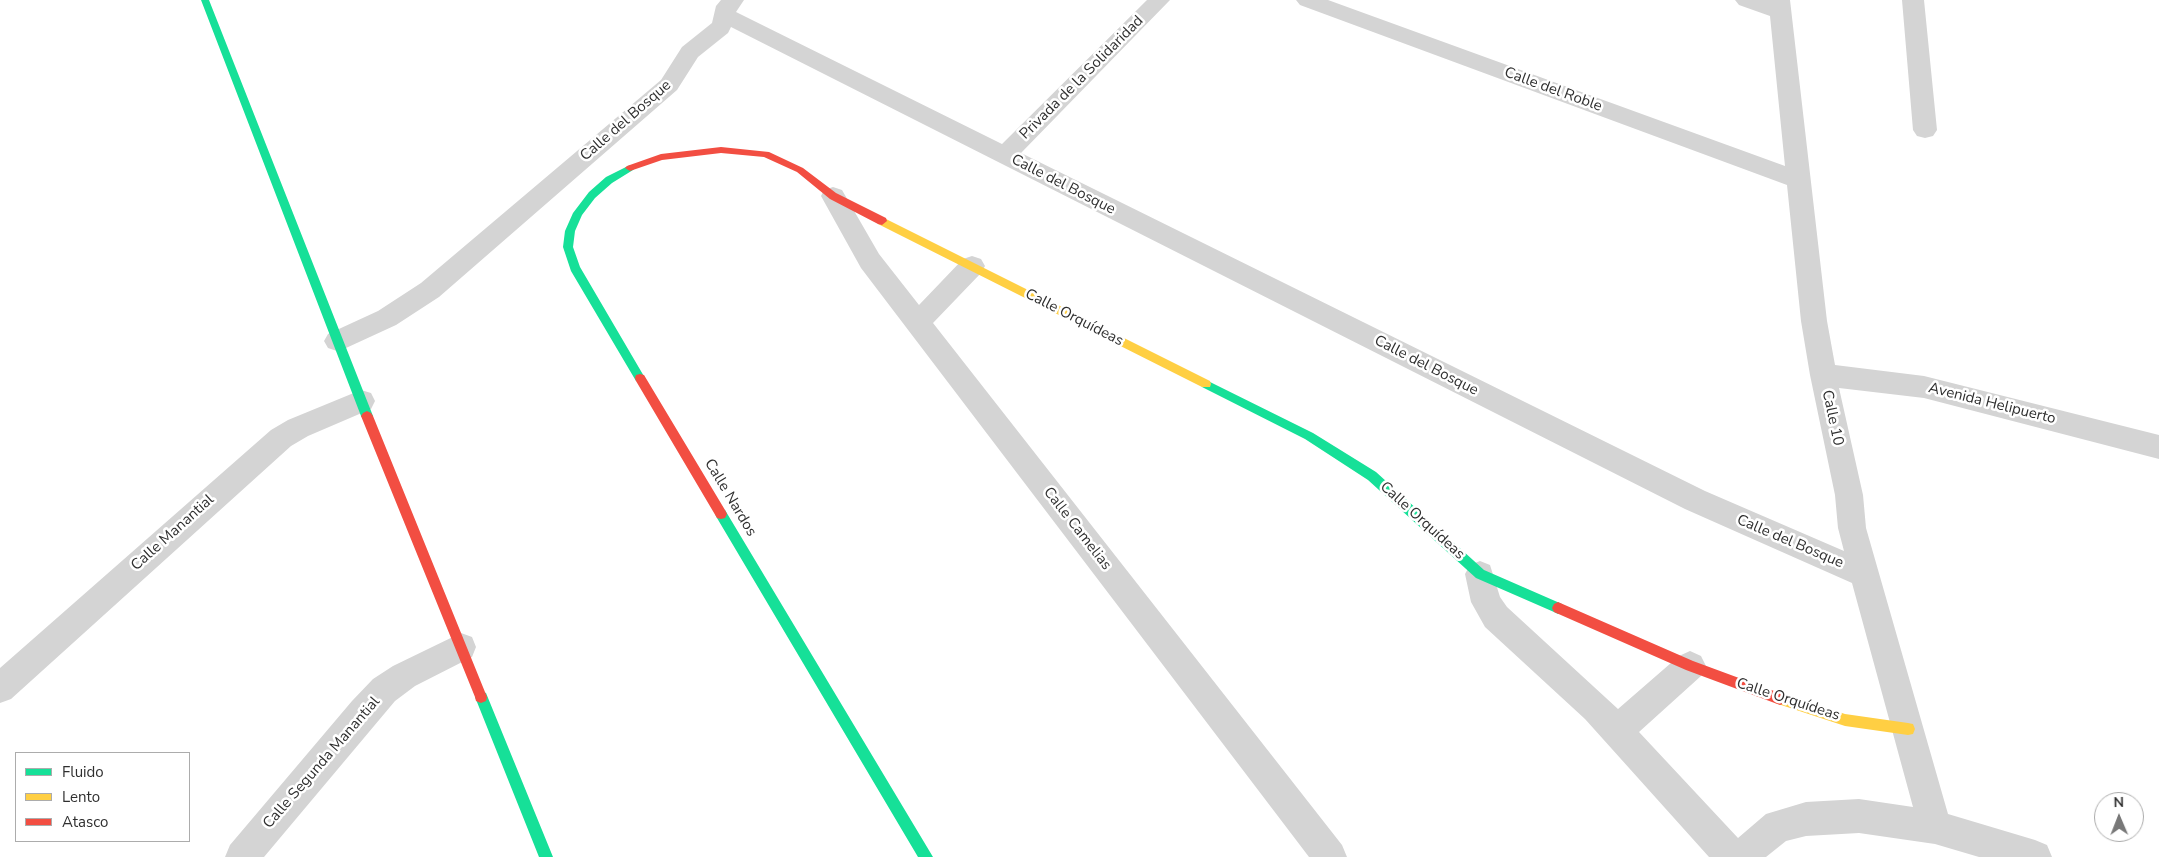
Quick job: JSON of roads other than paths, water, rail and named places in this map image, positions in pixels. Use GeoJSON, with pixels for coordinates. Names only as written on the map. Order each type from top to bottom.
{"type":"FeatureCollection","features":[{"type":"Feature","properties":{"kind":"street"},"geometry":{"type":"LineString","coordinates":[[205,0],[336,341],[546,857]]}},
{"type":"Feature","properties":{"kind":"street","name":"Privada de la Solidaridad"},"geometry":{"type":"LineString","coordinates":[[1005,155],[1159,0]]}},
{"type":"Feature","properties":{"kind":"street","name":"Calle del Roble"},"geometry":{"type":"LineString","coordinates":[[1307,0],[1799,180]]}},
{"type":"Feature","properties":{"kind":"street"},"geometry":{"type":"LineString","coordinates":[[1746,0],[1780,6]]}},
{"type":"Feature","properties":{"kind":"street"},"geometry":{"type":"LineString","coordinates":[[1914,0],[1925,130]]}},
{"type":"Feature","properties":{"kind":"street","name":"Calle 10"},"geometry":{"type":"LineString","coordinates":[[1780,6],[1814,321],[1823,375],[1848,495],[1852,528],[1935,827]]}},
{"type":"Feature","properties":{"kind":"street","name":"Calle del Bosque"},"geometry":{"type":"LineString","coordinates":[[336,341],[388,318],[430,290],[669,85],[685,58],[720,28],[729,8],[1005,155],[1695,500],[1864,574]]}},
{"type":"Feature","properties":{"kind":"street","name":"Calle Orquídeas"},"geometry":{"type":"LineString","coordinates":[[634,165],[686,153],[721,150],[745,150],[766,154],[784,161],[800,170],[833,196],[1318,441],[1372,476],[1480,574],[1690,666],[1811,711],[1845,720],[1908,728]]}},
{"type":"Feature","properties":{"kind":"street","name":"Calle Nardos"},"geometry":{"type":"LineString","coordinates":[[634,165],[609,180],[592,195],[578,213],[570,231],[568,247],[575,268],[926,857]]}},
{"type":"Feature","properties":{"kind":"street","name":"Calle Camelias"},"geometry":{"type":"LineString","coordinates":[[833,196],[870,261],[1330,857]]}},
{"type":"Feature","properties":{"kind":"street"},"geometry":{"type":"LineString","coordinates":[[918,322],[972,266]]}},
{"type":"Feature","properties":{"kind":"street","name":"Avenida Helipuerto"},"geometry":{"type":"LineString","coordinates":[[1823,375],[1889,381],[1933,389],[2159,447]]}},
{"type":"Feature","properties":{"kind":"street","name":"Calle Manantial"},"geometry":{"type":"LineString","coordinates":[[0,688],[281,438],[298,428],[361,401]]}},
{"type":"Feature","properties":{"kind":"street"},"geometry":{"type":"LineString","coordinates":[[1480,574],[1486,602],[1496,617],[1596,708],[1732,857]]}},
{"type":"Feature","properties":{"kind":"street","name":"Calle Segunda Manantial"},"geometry":{"type":"LineString","coordinates":[[242,857],[363,712],[384,690],[404,676],[461,647]]}},
{"type":"Feature","properties":{"kind":"street"},"geometry":{"type":"LineString","coordinates":[[1617,730],[1690,666]]}},
{"type":"Feature","properties":{"kind":"street"},"geometry":{"type":"LineString","coordinates":[[1744,857],[1758,841],[1778,826],[1806,819],[1859,816],[1935,827],[2035,857]]}}]}
